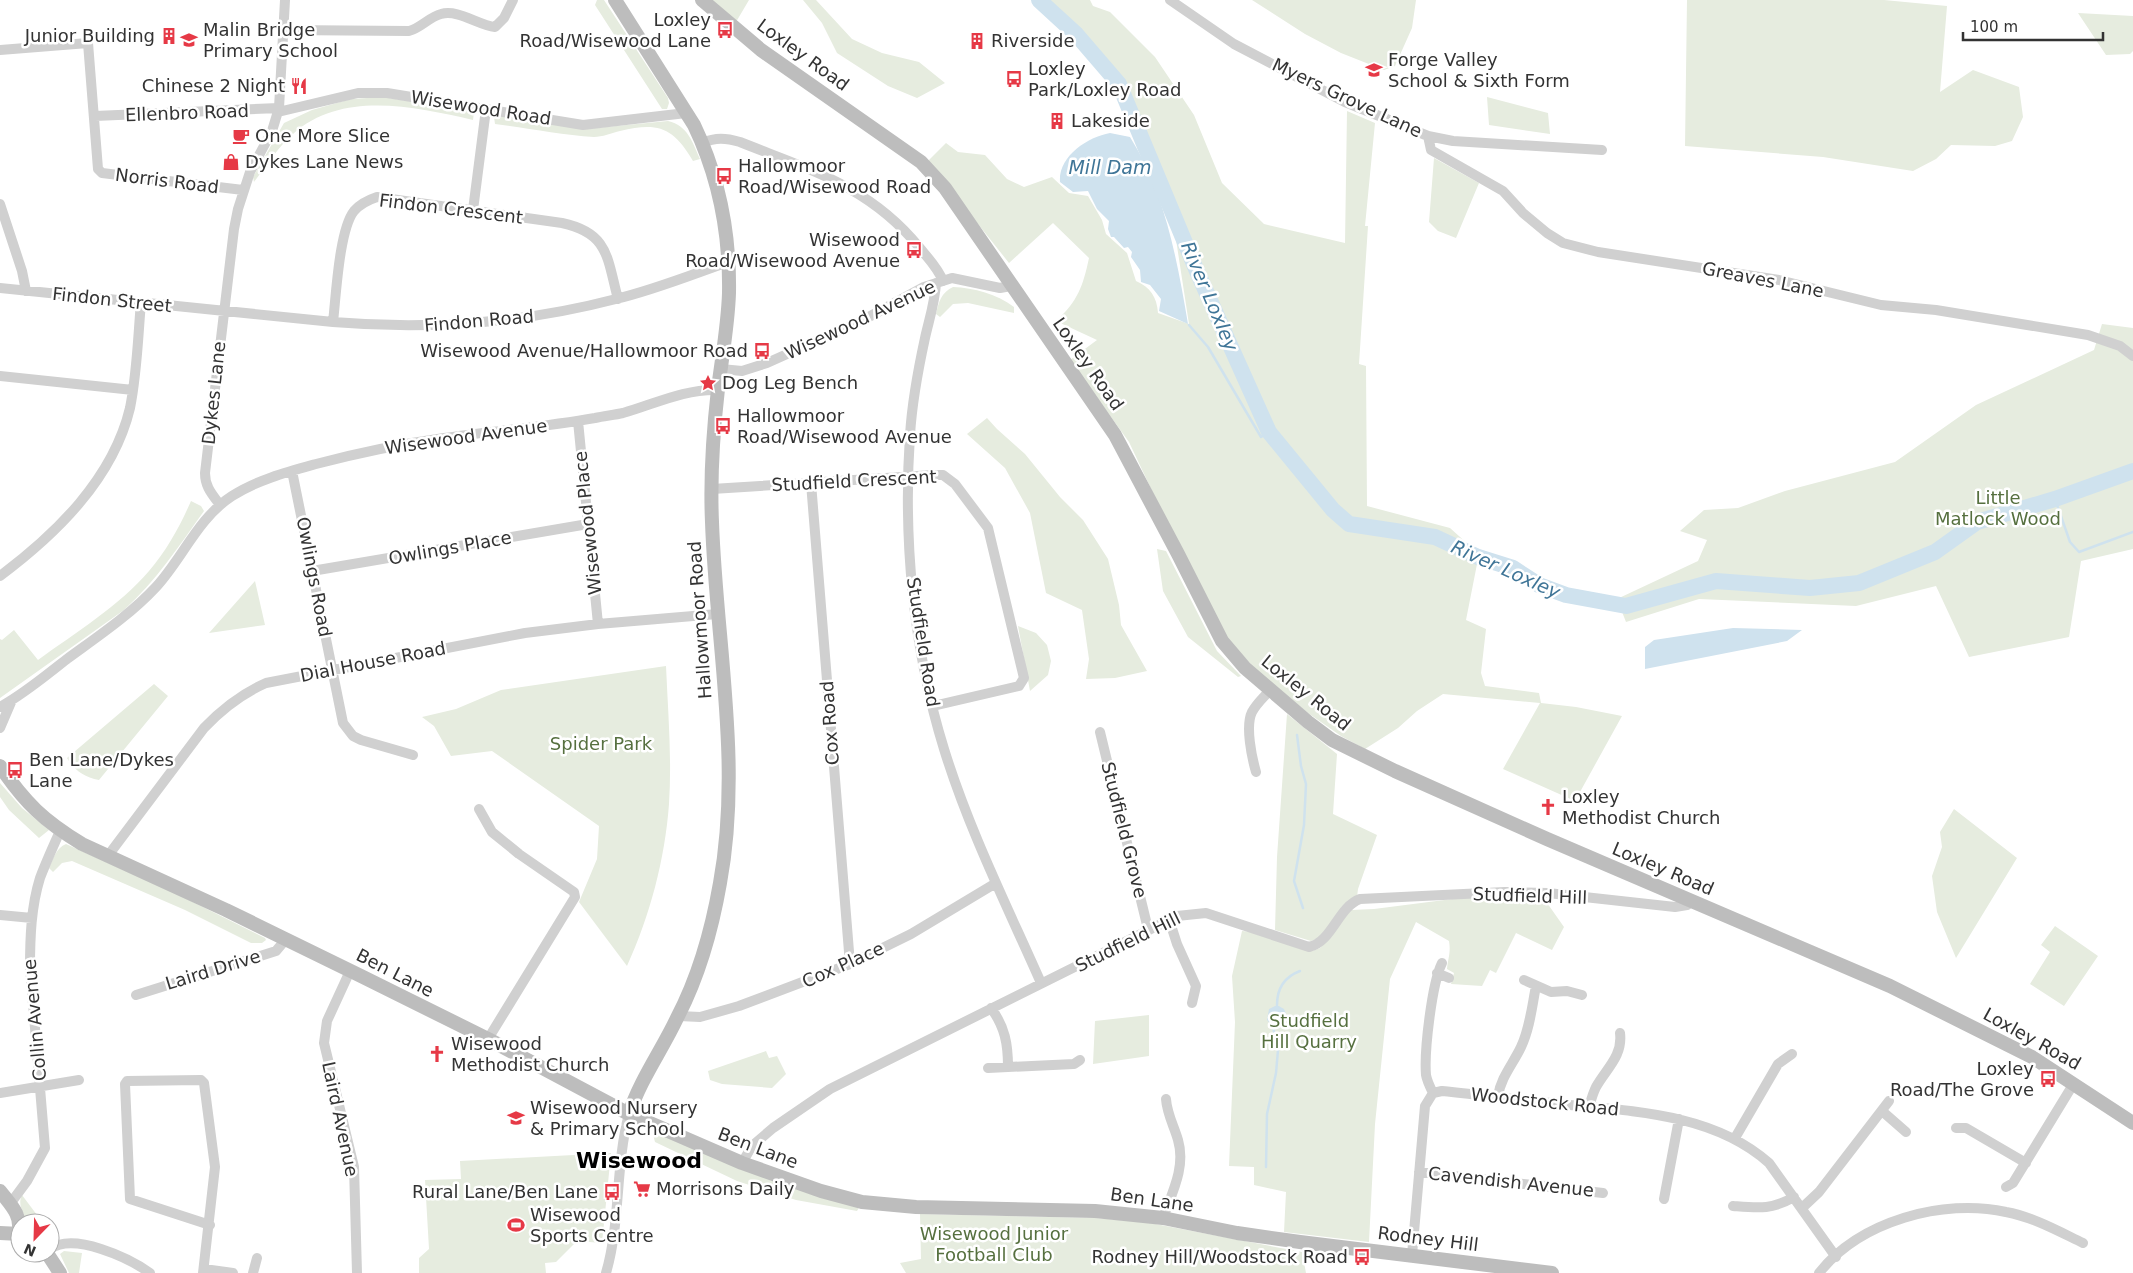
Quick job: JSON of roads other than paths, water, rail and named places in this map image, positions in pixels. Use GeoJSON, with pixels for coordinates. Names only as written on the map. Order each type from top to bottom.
{"type":"FeatureCollection","features":[{"type":"Feature","properties":{"kind":"street","name":"Dykes Lane"},"geometry":{"type":"LineString","coordinates":[[220,505],[205,482],[234,229],[243,190],[250,172],[272,131],[279,110],[285,0]]}},
{"type":"Feature","properties":{"kind":"street"},"geometry":{"type":"LineString","coordinates":[[283,30],[409,31],[441,14],[452,13],[495,27],[504,18],[513,0]]}},
{"type":"Feature","properties":{"kind":"street","name":"Hallowmoor Road"},"geometry":{"type":"LineString","coordinates":[[615,0],[686,113],[702,142],[717,184],[725,221],[728,262],[727,322],[720,369],[712,464],[712,521],[717,614],[727,728],[728,797],[726,848],[720,885],[703,955],[679,1016],[636,1094],[629,1114]]}},
{"type":"Feature","properties":{"kind":"street","name":"Loxley Road"},"geometry":{"type":"LineString","coordinates":[[702,0],[760,50],[921,162],[945,188],[1115,436],[1222,641],[1245,668],[1332,740],[1357,754],[1555,843],[1890,986],[2024,1053],[2074,1083],[2133,1123]]}},
{"type":"Feature","properties":{"kind":"street","name":"Myers Grove Lane"},"geometry":{"type":"LineString","coordinates":[[1170,0],[1234,44],[1346,102],[1428,136],[1453,141],[1602,150]]}},
{"type":"Feature","properties":{"kind":"street","name":"Norris Road"},"geometry":{"type":"LineString","coordinates":[[0,50],[88,43],[98,169],[102,173],[243,190]]}},
{"type":"Feature","properties":{"kind":"street","name":"Wisewood Road"},"geometry":{"type":"LineString","coordinates":[[279,110],[358,93],[387,93],[583,124],[686,113]]}},
{"type":"Feature","properties":{"kind":"street"},"geometry":{"type":"LineString","coordinates":[[472,210],[486,109]]}},
{"type":"Feature","properties":{"kind":"street","name":"Ellenbro Road"},"geometry":{"type":"LineString","coordinates":[[95,116],[279,110]]}},
{"type":"Feature","properties":{"kind":"street","name":"Greaves Lane"},"geometry":{"type":"LineString","coordinates":[[1428,136],[1431,150],[1503,191],[1522,213],[1563,243],[1598,252],[1779,280],[1881,306],[1936,310],[2088,335],[2120,346],[2133,356]]}},
{"type":"Feature","properties":{"kind":"street"},"geometry":{"type":"LineString","coordinates":[[702,142],[724,137],[740,142],[839,182],[858,192],[886,212],[910,235],[934,264],[939,282],[952,278],[994,287],[1011,286]]}},
{"type":"Feature","properties":{"kind":"street","name":"Findon Crescent"},"geometry":{"type":"LineString","coordinates":[[333,322],[345,230],[353,212],[360,205],[377,197],[562,223],[587,230],[602,244],[618,299]]}},
{"type":"Feature","properties":{"kind":"street"},"geometry":{"type":"LineString","coordinates":[[0,204],[22,271],[26,291]]}},
{"type":"Feature","properties":{"kind":"street","name":"Findon Road"},"geometry":{"type":"LineString","coordinates":[[224,311],[377,326],[476,323],[530,317],[618,299],[728,262]]}},
{"type":"Feature","properties":{"kind":"street","name":"Wisewood Avenue"},"geometry":{"type":"LineString","coordinates":[[720,369],[742,371],[767,364],[939,282]]}},
{"type":"Feature","properties":{"kind":"street","name":"Studfield Road"},"geometry":{"type":"LineString","coordinates":[[939,282],[925,338],[913,403],[908,477],[908,513],[914,599],[924,667],[933,706],[956,785],[1040,983]]}},
{"type":"Feature","properties":{"kind":"street","name":"Findon Street"},"geometry":{"type":"LineString","coordinates":[[0,288],[224,311]]}},
{"type":"Feature","properties":{"kind":"street"},"geometry":{"type":"LineString","coordinates":[[0,576],[43,542],[81,501],[112,454],[124,428],[133,390],[141,302]]}},
{"type":"Feature","properties":{"kind":"street"},"geometry":{"type":"LineString","coordinates":[[0,376],[133,390]]}},
{"type":"Feature","properties":{"kind":"street","name":"Wisewood Avenue"},"geometry":{"type":"LineString","coordinates":[[220,505],[246,488],[292,471],[335,459],[442,438],[578,421],[623,413],[686,392],[718,390]]}},
{"type":"Feature","properties":{"kind":"street","name":"Wisewood Place"},"geometry":{"type":"LineString","coordinates":[[578,421],[598,624]]}},
{"type":"Feature","properties":{"kind":"street","name":"Owlings Road"},"geometry":{"type":"LineString","coordinates":[[292,471],[343,723],[347,730],[361,740],[413,755]]}},
{"type":"Feature","properties":{"kind":"street","name":"Studfield Crescent"},"geometry":{"type":"LineString","coordinates":[[712,489],[943,475],[950,478],[985,523],[991,537],[1024,678],[1019,686],[933,706]]}},
{"type":"Feature","properties":{"kind":"street","name":"Cox Road"},"geometry":{"type":"LineString","coordinates":[[811,483],[850,964]]}},
{"type":"Feature","properties":{"kind":"street"},"geometry":{"type":"LineString","coordinates":[[0,707],[12,700],[141,602],[157,586],[209,516],[220,505]]}},
{"type":"Feature","properties":{"kind":"street","name":"Owlings Place"},"geometry":{"type":"LineString","coordinates":[[312,571],[588,524]]}},
{"type":"Feature","properties":{"kind":"street","name":"Dial House Road"},"geometry":{"type":"LineString","coordinates":[[107,857],[204,728],[218,714],[248,691],[266,683],[525,633],[598,624],[717,614]]}},
{"type":"Feature","properties":{"kind":"street"},"geometry":{"type":"LineString","coordinates":[[1256,772],[1252,757],[1249,721],[1252,712],[1270,690]]}},
{"type":"Feature","properties":{"kind":"street"},"geometry":{"type":"LineString","coordinates":[[0,728],[12,700]]}},
{"type":"Feature","properties":{"kind":"street","name":"Studfield Grove"},"geometry":{"type":"LineString","coordinates":[[1100,732],[1148,929]]}},
{"type":"Feature","properties":{"kind":"street","name":"Ben Lane"},"geometry":{"type":"LineString","coordinates":[[0,766],[24,800],[60,831],[107,857],[173,885],[350,970],[488,1039],[629,1114],[742,1163],[821,1191],[878,1204],[916,1207],[1095,1211],[1163,1218],[1236,1233],[1300,1242]]}},
{"type":"Feature","properties":{"kind":"street"},"geometry":{"type":"LineString","coordinates":[[479,809],[492,832],[519,854],[574,892],[575,897],[488,1039]]}},
{"type":"Feature","properties":{"kind":"street","name":"Collin Avenue"},"geometry":{"type":"LineString","coordinates":[[10,1204],[27,1181],[45,1148],[30,968],[32,918],[40,878],[60,831]]}},
{"type":"Feature","properties":{"kind":"street","name":"Cox Place"},"geometry":{"type":"LineString","coordinates":[[679,1016],[700,1017],[739,1006],[850,964],[911,934],[996,883]]}},
{"type":"Feature","properties":{"kind":"street","name":"Studfield Hill"},"geometry":{"type":"LineString","coordinates":[[742,1163],[752,1146],[773,1128],[830,1089],[1040,983],[1096,958],[1148,929],[1169,919],[1186,914],[1206,913],[1309,947],[1314,946],[1324,937],[1350,906],[1360,899],[1505,892],[1548,893],[1675,907],[1687,905],[1692,901]]}},
{"type":"Feature","properties":{"kind":"street"},"geometry":{"type":"LineString","coordinates":[[0,915],[32,918]]}},
{"type":"Feature","properties":{"kind":"street"},"geometry":{"type":"LineString","coordinates":[[1169,919],[1177,944],[1196,986],[1192,1003]]}},
{"type":"Feature","properties":{"kind":"street","name":"Laird Drive"},"geometry":{"type":"LineString","coordinates":[[136,995],[276,951],[286,939]]}},
{"type":"Feature","properties":{"kind":"street"},"geometry":{"type":"LineString","coordinates":[[1412,1255],[1425,1106],[1433,1093],[1426,1077],[1426,1060],[1437,973],[1442,963]]}},
{"type":"Feature","properties":{"kind":"street","name":"Laird Avenue"},"geometry":{"type":"LineString","coordinates":[[350,970],[327,1021],[324,1043],[354,1167],[356,1273]]}},
{"type":"Feature","properties":{"kind":"street"},"geometry":{"type":"LineString","coordinates":[[1437,973],[1449,978]]}},
{"type":"Feature","properties":{"kind":"street"},"geometry":{"type":"LineString","coordinates":[[1524,980],[1551,992],[1567,991],[1582,994]]}},
{"type":"Feature","properties":{"kind":"street"},"geometry":{"type":"LineString","coordinates":[[1498,1096],[1502,1081],[1521,1048],[1527,1033],[1536,986]]}},
{"type":"Feature","properties":{"kind":"street"},"geometry":{"type":"LineString","coordinates":[[991,1008],[1005,1032],[1008,1046],[1008,1067]]}},
{"type":"Feature","properties":{"kind":"street"},"geometry":{"type":"LineString","coordinates":[[1589,1106],[1595,1088],[1620,1048],[1620,1033]]}},
{"type":"Feature","properties":{"kind":"street"},"geometry":{"type":"LineString","coordinates":[[1735,1138],[1778,1064],[1792,1054]]}},
{"type":"Feature","properties":{"kind":"street"},"geometry":{"type":"LineString","coordinates":[[988,1068],[1074,1064],[1080,1060]]}},
{"type":"Feature","properties":{"kind":"street"},"geometry":{"type":"LineString","coordinates":[[0,1093],[79,1080]]}},
{"type":"Feature","properties":{"kind":"street"},"geometry":{"type":"LineString","coordinates":[[210,1225],[130,1199],[125,1084],[127,1081],[201,1080],[204,1083],[215,1167],[210,1225],[204,1271],[233,1273]]}},
{"type":"Feature","properties":{"kind":"street"},"geometry":{"type":"LineString","coordinates":[[2006,1187],[2013,1184],[2074,1083]]}},
{"type":"Feature","properties":{"kind":"street","name":"Woodstock Road"},"geometry":{"type":"LineString","coordinates":[[1433,1093],[1442,1091],[1498,1096],[1589,1106],[1679,1119],[1735,1138],[1758,1153],[1769,1163],[1836,1257]]}},
{"type":"Feature","properties":{"kind":"street"},"geometry":{"type":"LineString","coordinates":[[1163,1218],[1181,1166],[1178,1140],[1167,1111],[1166,1099]]}},
{"type":"Feature","properties":{"kind":"street"},"geometry":{"type":"LineString","coordinates":[[1802,1208],[1819,1192],[1889,1101]]}},
{"type":"Feature","properties":{"kind":"street"},"geometry":{"type":"LineString","coordinates":[[1882,1111],[1906,1132]]}},
{"type":"Feature","properties":{"kind":"street"},"geometry":{"type":"LineString","coordinates":[[606,1273],[617,1218],[623,1142],[629,1114]]}},
{"type":"Feature","properties":{"kind":"street"},"geometry":{"type":"LineString","coordinates":[[1664,1198],[1679,1119]]}},
{"type":"Feature","properties":{"kind":"street"},"geometry":{"type":"LineString","coordinates":[[1956,1128],[1966,1128],[2026,1162]]}},
{"type":"Feature","properties":{"kind":"street","name":"Cavendish Avenue"},"geometry":{"type":"LineString","coordinates":[[1419,1172],[1603,1193]]}},
{"type":"Feature","properties":{"kind":"street"},"geometry":{"type":"LineString","coordinates":[[0,1190],[16,1213]]}},
{"type":"Feature","properties":{"kind":"street"},"geometry":{"type":"LineString","coordinates":[[1733,1206],[1763,1208],[1784,1203],[1794,1197]]}},
{"type":"Feature","properties":{"kind":"street"},"geometry":{"type":"LineString","coordinates":[[1819,1273],[1836,1257],[1873,1231],[1897,1220],[1926,1212],[1953,1208],[1978,1208],[2020,1215],[2084,1243]]}},
{"type":"Feature","properties":{"kind":"street","name":"Rodney Hill"},"geometry":{"type":"LineString","coordinates":[[1300,1242],[1552,1273]]}},
{"type":"Feature","properties":{"kind":"street"},"geometry":{"type":"LineString","coordinates":[[60,1244],[68,1243],[101,1249],[128,1259],[150,1273]]}},
{"type":"Feature","properties":{"kind":"street"},"geometry":{"type":"LineString","coordinates":[[253,1273],[257,1258]]}},
{"type":"Feature","properties":{"kind":"water","name":"Mill Dam"},"geometry":{"type":"Polygon","coordinates":[[[1110,133],[1130,137],[1152,181],[1168,227],[1188,324],[1159,311],[1161,299],[1150,285],[1141,282],[1140,270],[1131,257],[1132,252],[1128,247],[1124,248],[1114,237],[1111,237],[1108,229],[1109,221],[1097,209],[1088,191],[1073,192],[1060,182],[1064,164],[1076,150],[1092,139],[1110,133]]]}},
{"type":"Feature","properties":{"kind":"water"},"geometry":{"type":"Polygon","coordinates":[[[1733,628],[1802,630],[1787,641],[1645,669],[1645,647],[1654,640],[1733,628]]]}},
{"type":"Feature","properties":{"kind":"water"},"geometry":{"type":"Polygon","coordinates":[[[1277,1005],[1284,1009],[1287,1016],[1283,1023],[1273,1027],[1267,1020],[1269,1009],[1277,1005]]]}},
{"type":"Feature","properties":{"kind":"waterway","name":"River Loxley"},"geometry":{"type":"LineString","coordinates":[[1039,0],[1076,34],[1119,84],[1196,269],[1269,432],[1333,510],[1349,524],[1435,537],[1478,557],[1513,568],[1539,585],[1566,595],[1626,606],[1716,581],[1810,588],[1859,583],[1935,552],[1977,522],[2055,499],[2133,471]]}},
{"type":"Feature","properties":{"kind":"waterway","name":"River Loxley"},"geometry":{"type":"LineString","coordinates":[[1134,135],[1140,131]]}},
{"type":"Feature","properties":{"kind":"waterway"},"geometry":{"type":"LineString","coordinates":[[1189,325],[1208,347],[1261,437],[1269,432]]}},
{"type":"Feature","properties":{"kind":"waterway"},"geometry":{"type":"LineString","coordinates":[[2055,499],[2070,542],[2079,552],[2133,532]]}},
{"type":"Feature","properties":{"kind":"waterway"},"geometry":{"type":"LineString","coordinates":[[1297,735],[1301,766],[1306,784],[1304,825],[1294,881],[1303,908]]}},
{"type":"Feature","properties":{"kind":"waterway"},"geometry":{"type":"LineString","coordinates":[[1277,1005],[1278,993],[1282,984],[1294,973],[1300,971]]}},
{"type":"Feature","properties":{"kind":"waterway"},"geometry":{"type":"LineString","coordinates":[[1266,1167],[1267,1114],[1276,1073],[1278,1050],[1273,1027]]}},
{"type":"Feature","properties":{"kind":"place","name":"Loxley Road/Wisewood Lane"},"geometry":{"type":"Point","coordinates":[725,30]}},
{"type":"Feature","properties":{"kind":"place","name":"Junior Building"},"geometry":{"type":"Point","coordinates":[169,36]}},
{"type":"Feature","properties":{"kind":"place","name":"Malin Bridge Primary School"},"geometry":{"type":"Point","coordinates":[189,40]}},
{"type":"Feature","properties":{"kind":"place","name":"Riverside"},"geometry":{"type":"Point","coordinates":[977,41]}},
{"type":"Feature","properties":{"kind":"place","name":"Forge Valley School & Sixth Form"},"geometry":{"type":"Point","coordinates":[1374,70]}},
{"type":"Feature","properties":{"kind":"place","name":"Loxley Park/Loxley Road"},"geometry":{"type":"Point","coordinates":[1014,79]}},
{"type":"Feature","properties":{"kind":"place","name":"Chinese 2 Night"},"geometry":{"type":"Point","coordinates":[299,86]}},
{"type":"Feature","properties":{"kind":"place","name":"Lakeside"},"geometry":{"type":"Point","coordinates":[1057,121]}},
{"type":"Feature","properties":{"kind":"place","name":"One More Slice"},"geometry":{"type":"Point","coordinates":[241,136]}},
{"type":"Feature","properties":{"kind":"place","name":"Dykes Lane News"},"geometry":{"type":"Point","coordinates":[231,162]}},
{"type":"Feature","properties":{"kind":"place","name":"Hallowmoor Road/Wisewood Road"},"geometry":{"type":"Point","coordinates":[724,176]}},
{"type":"Feature","properties":{"kind":"place","name":"Wisewood Road/Wisewood Avenue"},"geometry":{"type":"Point","coordinates":[914,250]}},
{"type":"Feature","properties":{"kind":"place","name":"Wisewood Avenue/Hallowmoor Road"},"geometry":{"type":"Point","coordinates":[762,351]}},
{"type":"Feature","properties":{"kind":"place","name":"Dog Leg Bench"},"geometry":{"type":"Point","coordinates":[708,383]}},
{"type":"Feature","properties":{"kind":"place","name":"Hallowmoor Road/Wisewood Avenue"},"geometry":{"type":"Point","coordinates":[723,426]}},
{"type":"Feature","properties":{"kind":"place","name":"Ben Lane/Dykes Lane"},"geometry":{"type":"Point","coordinates":[15,770]}},
{"type":"Feature","properties":{"kind":"place","name":"Loxley Methodist Church"},"geometry":{"type":"Point","coordinates":[1548,807]}},
{"type":"Feature","properties":{"kind":"place","name":"Wisewood Methodist Church"},"geometry":{"type":"Point","coordinates":[437,1054]}},
{"type":"Feature","properties":{"kind":"place","name":"Loxley Road/The Grove"},"geometry":{"type":"Point","coordinates":[2048,1079]}},
{"type":"Feature","properties":{"kind":"place","name":"Wisewood Nursery & Primary School"},"geometry":{"type":"Point","coordinates":[516,1118]}},
{"type":"Feature","properties":{"kind":"place","name":"Morrisons Daily"},"geometry":{"type":"Point","coordinates":[642,1189]}},
{"type":"Feature","properties":{"kind":"place","name":"Rural Lane/Ben Lane"},"geometry":{"type":"Point","coordinates":[612,1192]}},
{"type":"Feature","properties":{"kind":"place","name":"Wisewood Sports Centre"},"geometry":{"type":"Point","coordinates":[516,1225]}},
{"type":"Feature","properties":{"kind":"place","name":"Rodney Hill/Woodstock Road"},"geometry":{"type":"Point","coordinates":[1362,1257]}},
{"type":"Feature","properties":{"kind":"district","name":"Wisewood"},"geometry":{"type":"Point","coordinates":[639,1160]}},
{"type":"Feature","properties":{"kind":"park label","name":"Little Matlock Wood"},"geometry":{"type":"Point","coordinates":[1998,508]}},
{"type":"Feature","properties":{"kind":"park label","name":"Spider Park"},"geometry":{"type":"Point","coordinates":[601,744]}},
{"type":"Feature","properties":{"kind":"park label","name":"Studfield Hill Quarry"},"geometry":{"type":"Point","coordinates":[1309,1031]}},
{"type":"Feature","properties":{"kind":"park label","name":"Wisewood Junior Football Club"},"geometry":{"type":"Point","coordinates":[994,1244]}}]}
